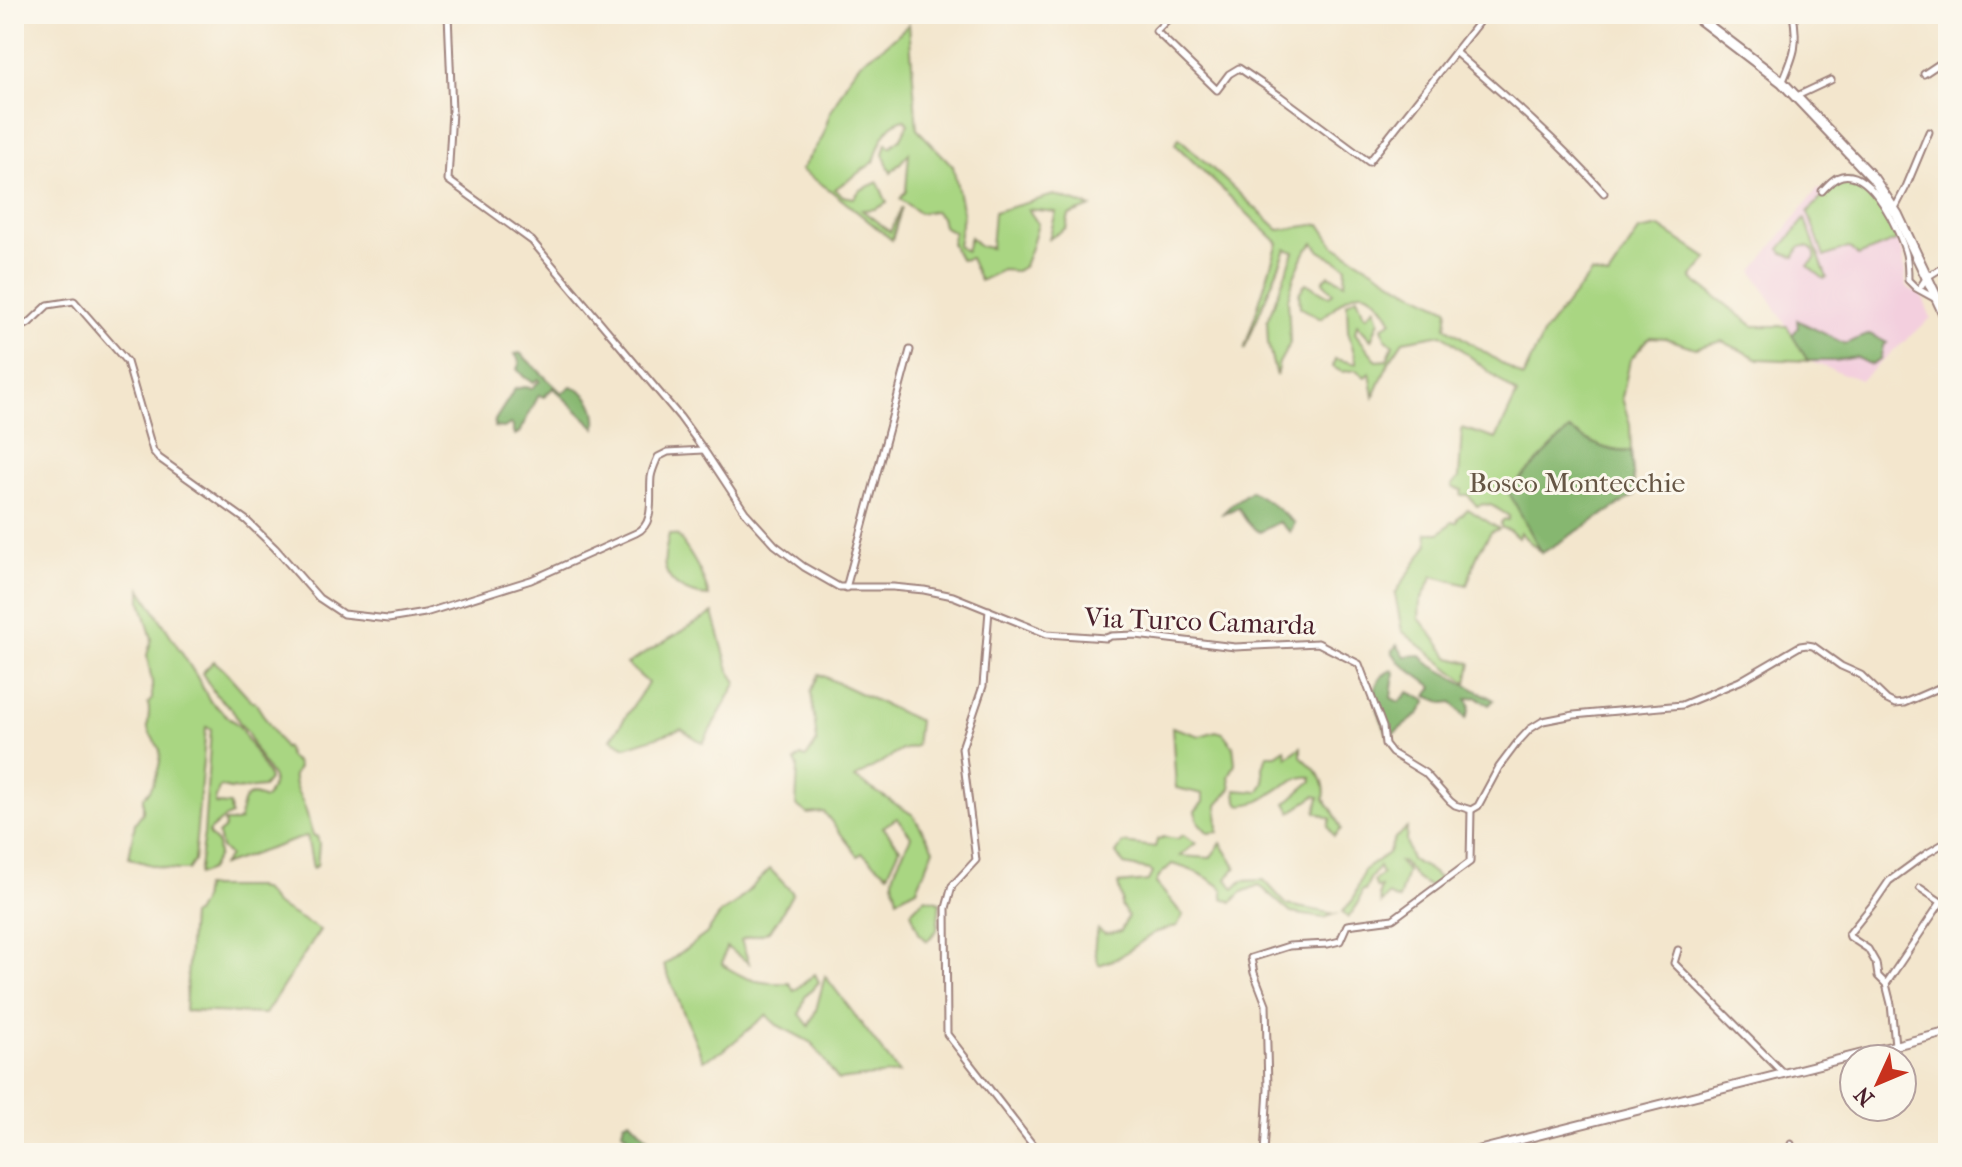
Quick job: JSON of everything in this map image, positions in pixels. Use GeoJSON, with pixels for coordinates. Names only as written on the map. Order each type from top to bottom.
{"type":"FeatureCollection","features":[{"type":"Feature","properties":{"kind":"main road"},"geometry":{"type":"LineString","coordinates":[[1693,14],[1782,82],[1873,178],[1894,209],[1922,286],[1937,300],[1948,322]]}},
{"type":"Feature","properties":{"kind":"main road"},"geometry":{"type":"LineString","coordinates":[[1903,1043],[1948,1032]]}},
{"type":"Feature","properties":{"kind":"main road"},"geometry":{"type":"LineString","coordinates":[[1468,1153],[1838,1059]]}},
{"type":"Feature","properties":{"kind":"street","name":"Via Turco Camarda"},"geometry":{"type":"LineString","coordinates":[[448,14],[452,111],[448,180],[532,241],[670,405],[745,512],[775,545],[804,567],[839,587],[912,588],[953,596],[1047,634],[1106,638],[1136,635],[1235,647],[1310,642],[1324,645],[1359,664],[1388,749],[1425,773],[1450,801],[1471,810]]}},
{"type":"Feature","properties":{"kind":"street"},"geometry":{"type":"LineString","coordinates":[[1173,14],[1156,31],[1217,90],[1229,74],[1239,68],[1369,162],[1485,14]]}},
{"type":"Feature","properties":{"kind":"street"},"geometry":{"type":"LineString","coordinates":[[1782,82],[1796,47],[1793,14]]}},
{"type":"Feature","properties":{"kind":"street"},"geometry":{"type":"LineString","coordinates":[[1456,53],[1576,161],[1604,193]]}},
{"type":"Feature","properties":{"kind":"street"},"geometry":{"type":"LineString","coordinates":[[1924,74],[1948,58]]}},
{"type":"Feature","properties":{"kind":"street"},"geometry":{"type":"LineString","coordinates":[[1796,96],[1831,80]]}},
{"type":"Feature","properties":{"kind":"street"},"geometry":{"type":"LineString","coordinates":[[1894,209],[1929,132]]}},
{"type":"Feature","properties":{"kind":"street"},"geometry":{"type":"LineString","coordinates":[[1822,191],[1836,178],[1851,175],[1858,177],[1872,191],[1899,234],[1907,258],[1908,280],[1922,286],[1948,264]]}},
{"type":"Feature","properties":{"kind":"street"},"geometry":{"type":"LineString","coordinates":[[14,331],[29,323],[48,305],[74,301],[127,362],[153,451],[159,458],[246,520],[319,598],[343,614],[388,619],[425,613],[531,580],[643,530],[649,521],[651,474],[658,457],[668,452],[704,450]]}},
{"type":"Feature","properties":{"kind":"street"},"geometry":{"type":"LineString","coordinates":[[846,588],[910,350]]}},
{"type":"Feature","properties":{"kind":"street"},"geometry":{"type":"LineString","coordinates":[[989,610],[983,686],[962,748],[976,860],[952,886],[946,908],[947,1034],[1039,1153]]}},
{"type":"Feature","properties":{"kind":"street"},"geometry":{"type":"LineString","coordinates":[[1264,1153],[1268,1089],[1266,1004],[1251,958],[1289,946],[1340,941],[1347,925],[1393,919],[1470,862],[1471,810],[1478,806],[1499,767],[1530,729],[1543,721],[1574,715],[1682,705],[1740,681],[1800,646],[1807,645],[1861,675],[1895,704],[1948,684]]}},
{"type":"Feature","properties":{"kind":"street"},"geometry":{"type":"LineString","coordinates":[[1895,1043],[1886,984],[1878,976],[1874,957],[1849,934],[1889,881],[1948,841]]}},
{"type":"Feature","properties":{"kind":"street"},"geometry":{"type":"LineString","coordinates":[[1886,984],[1941,902],[1920,888]]}},
{"type":"Feature","properties":{"kind":"street"},"geometry":{"type":"LineString","coordinates":[[1678,950],[1674,963],[1783,1073]]}},
{"type":"Feature","properties":{"kind":"street"},"geometry":{"type":"LineString","coordinates":[[1791,1144],[1791,1153]]}},
{"type":"Feature","properties":{"kind":"shaded area"},"geometry":{"type":"Polygon","coordinates":[[[1836,183],[1874,198],[1898,240],[1903,254],[1906,285],[1921,293],[1931,318],[1861,380],[1808,361],[1753,271],[1818,188],[1825,192],[1836,183]]]}},
{"type":"Feature","properties":{"kind":"green space"},"geometry":{"type":"Polygon","coordinates":[[[909,24],[917,129],[953,166],[963,213],[958,246],[966,251],[970,237],[979,246],[991,248],[994,212],[1054,195],[1091,207],[1069,215],[1066,228],[1049,239],[1056,212],[1028,209],[1038,224],[1024,266],[1016,271],[1002,270],[980,281],[970,258],[961,260],[951,243],[954,232],[943,226],[941,217],[934,211],[919,213],[900,199],[906,191],[909,153],[891,173],[883,154],[886,143],[890,147],[901,138],[908,124],[904,119],[887,130],[874,162],[835,189],[843,196],[854,198],[860,190],[878,182],[887,203],[875,209],[862,210],[890,232],[902,207],[892,240],[801,170],[822,138],[830,113],[850,76],[862,61],[909,24]]]}},
{"type":"Feature","properties":{"kind":"green space"},"geometry":{"type":"Polygon","coordinates":[[[1179,138],[1279,230],[1320,224],[1334,245],[1404,288],[1448,309],[1446,327],[1523,377],[1544,333],[1591,273],[1608,277],[1639,231],[1660,227],[1708,259],[1691,278],[1754,326],[1787,326],[1808,361],[1759,359],[1722,341],[1695,348],[1665,338],[1650,337],[1630,360],[1622,398],[1630,424],[1631,451],[1606,449],[1569,430],[1509,491],[1542,553],[1520,533],[1518,538],[1502,528],[1500,524],[1509,516],[1489,505],[1477,506],[1468,495],[1461,495],[1462,490],[1452,485],[1459,478],[1462,428],[1496,439],[1517,394],[1442,334],[1403,341],[1389,362],[1374,397],[1370,372],[1365,377],[1356,370],[1342,372],[1333,367],[1335,359],[1357,364],[1348,331],[1347,303],[1357,297],[1367,316],[1375,307],[1379,321],[1371,340],[1357,324],[1355,333],[1377,361],[1387,360],[1393,345],[1385,338],[1382,327],[1392,321],[1383,306],[1366,293],[1350,295],[1321,319],[1300,307],[1299,293],[1306,283],[1329,296],[1333,293],[1323,281],[1329,275],[1345,283],[1346,266],[1320,251],[1314,243],[1305,252],[1294,277],[1288,299],[1290,343],[1276,376],[1268,344],[1267,321],[1294,252],[1286,249],[1244,350],[1278,243],[1175,144],[1179,138]]]}},
{"type":"Feature","properties":{"kind":"green space"},"geometry":{"type":"Polygon","coordinates":[[[1847,179],[1856,182],[1871,195],[1898,240],[1858,256],[1848,248],[1824,257],[1808,212],[1836,183],[1847,179]]]}},
{"type":"Feature","properties":{"kind":"green space"},"geometry":{"type":"Polygon","coordinates":[[[1805,219],[1827,278],[1824,279],[1808,266],[1815,259],[1811,248],[1799,248],[1795,257],[1780,249],[1805,219]]]}},
{"type":"Feature","properties":{"kind":"green space"},"geometry":{"type":"Polygon","coordinates":[[[1797,320],[1845,344],[1870,334],[1887,343],[1883,346],[1880,360],[1871,365],[1856,357],[1808,361],[1792,335],[1798,328],[1797,320]]]}},
{"type":"Feature","properties":{"kind":"green space"},"geometry":{"type":"Polygon","coordinates":[[[520,353],[562,393],[571,386],[583,392],[594,408],[596,428],[553,388],[544,397],[539,395],[519,433],[513,433],[510,424],[504,428],[494,427],[495,420],[515,389],[532,388],[540,381],[533,382],[517,369],[520,362],[515,354],[520,353]]]}},
{"type":"Feature","properties":{"kind":"green space","name":"Bosco Montecchie"},"geometry":{"type":"Polygon","coordinates":[[[1569,430],[1606,449],[1631,451],[1635,495],[1542,553],[1508,491],[1569,430]]]}},
{"type":"Feature","properties":{"kind":"green space"},"geometry":{"type":"Polygon","coordinates":[[[1251,491],[1295,523],[1290,532],[1279,522],[1260,532],[1250,525],[1238,507],[1221,515],[1251,491]]]}},
{"type":"Feature","properties":{"kind":"green space"},"geometry":{"type":"Polygon","coordinates":[[[1468,509],[1499,529],[1491,532],[1478,553],[1467,585],[1433,576],[1420,602],[1419,618],[1450,658],[1471,663],[1467,683],[1402,631],[1395,594],[1428,544],[1426,533],[1440,533],[1452,522],[1457,522],[1468,509]]]}},
{"type":"Feature","properties":{"kind":"green space"},"geometry":{"type":"Polygon","coordinates":[[[669,534],[678,536],[688,550],[709,596],[682,589],[668,575],[664,560],[669,534]]]}},
{"type":"Feature","properties":{"kind":"green space"},"geometry":{"type":"Polygon","coordinates":[[[141,589],[210,701],[240,727],[269,780],[263,787],[219,788],[216,804],[230,805],[231,815],[209,831],[217,843],[218,855],[210,870],[198,875],[211,729],[206,727],[194,861],[188,870],[181,870],[129,858],[135,823],[143,812],[143,797],[153,783],[160,756],[148,729],[152,682],[147,655],[152,639],[141,601],[141,589]]]}},
{"type":"Feature","properties":{"kind":"green space"},"geometry":{"type":"Polygon","coordinates":[[[713,613],[729,670],[737,682],[703,743],[681,729],[626,747],[611,739],[648,683],[627,664],[713,613]]]}},
{"type":"Feature","properties":{"kind":"green space"},"geometry":{"type":"Polygon","coordinates":[[[1397,645],[1405,656],[1421,655],[1429,664],[1494,700],[1489,705],[1476,697],[1466,699],[1470,704],[1466,719],[1452,702],[1444,703],[1427,696],[1433,687],[1400,663],[1392,652],[1397,645]]]}},
{"type":"Feature","properties":{"kind":"green space"},"geometry":{"type":"Polygon","coordinates":[[[214,661],[255,702],[286,747],[289,757],[296,762],[295,784],[319,844],[317,866],[313,868],[307,836],[222,865],[229,856],[221,848],[218,834],[225,828],[224,822],[240,820],[248,796],[266,798],[273,778],[247,731],[232,709],[215,694],[202,673],[214,661]]]}},
{"type":"Feature","properties":{"kind":"green space"},"geometry":{"type":"Polygon","coordinates":[[[1392,670],[1391,698],[1399,702],[1409,692],[1427,701],[1419,714],[1389,737],[1378,710],[1375,691],[1377,683],[1392,670]]]}},
{"type":"Feature","properties":{"kind":"green space"},"geometry":{"type":"Polygon","coordinates":[[[819,674],[919,721],[916,746],[902,750],[855,778],[913,815],[934,849],[917,889],[897,899],[894,873],[911,836],[897,818],[883,827],[900,848],[888,874],[862,853],[858,856],[824,812],[808,814],[796,805],[798,767],[795,761],[801,756],[806,758],[817,741],[811,692],[819,674]]]}},
{"type":"Feature","properties":{"kind":"green space"},"geometry":{"type":"Polygon","coordinates":[[[1172,727],[1200,736],[1216,731],[1223,733],[1233,746],[1235,763],[1229,777],[1231,789],[1217,805],[1218,832],[1208,833],[1199,823],[1195,811],[1203,802],[1203,794],[1176,788],[1172,727]]]}},
{"type":"Feature","properties":{"kind":"green space"},"geometry":{"type":"Polygon","coordinates":[[[1301,747],[1301,756],[1322,780],[1324,799],[1341,829],[1334,836],[1328,826],[1331,819],[1316,812],[1319,797],[1315,796],[1291,812],[1286,803],[1312,781],[1311,777],[1291,781],[1256,802],[1241,805],[1237,801],[1236,790],[1258,792],[1264,783],[1263,768],[1267,755],[1276,755],[1285,749],[1287,757],[1301,747]]]}},
{"type":"Feature","properties":{"kind":"green space"},"geometry":{"type":"Polygon","coordinates":[[[1407,828],[1406,841],[1411,860],[1442,880],[1431,887],[1399,862],[1407,871],[1399,900],[1388,895],[1381,904],[1381,887],[1377,888],[1374,881],[1382,874],[1379,867],[1365,890],[1362,890],[1358,904],[1348,918],[1342,912],[1353,900],[1364,870],[1388,853],[1395,838],[1407,828]]]}},
{"type":"Feature","properties":{"kind":"green space"},"geometry":{"type":"Polygon","coordinates":[[[1183,835],[1196,843],[1180,856],[1210,858],[1221,843],[1236,867],[1227,879],[1234,889],[1242,881],[1264,880],[1287,905],[1335,914],[1324,918],[1291,913],[1259,885],[1242,892],[1232,902],[1223,898],[1223,889],[1211,880],[1172,864],[1156,883],[1183,915],[1177,926],[1154,933],[1118,958],[1099,965],[1095,947],[1098,929],[1105,934],[1121,931],[1128,916],[1121,906],[1118,884],[1148,881],[1152,873],[1124,865],[1116,853],[1123,843],[1155,847],[1157,840],[1164,837],[1177,839],[1183,835]]]}},
{"type":"Feature","properties":{"kind":"green space"},"geometry":{"type":"Polygon","coordinates":[[[770,869],[793,893],[770,929],[741,940],[749,963],[726,947],[722,964],[754,980],[789,983],[794,991],[815,974],[819,982],[805,997],[800,1014],[809,1026],[825,976],[899,1073],[838,1080],[812,1043],[777,1025],[766,1015],[723,1051],[703,1060],[664,965],[706,934],[721,913],[735,904],[770,869]]]}},
{"type":"Feature","properties":{"kind":"green space"},"geometry":{"type":"Polygon","coordinates":[[[204,887],[256,887],[275,904],[320,930],[265,1014],[185,1011],[191,915],[195,914],[202,901],[204,887]]]}},
{"type":"Feature","properties":{"kind":"green space"},"geometry":{"type":"Polygon","coordinates":[[[925,898],[940,902],[937,930],[927,941],[920,935],[911,912],[925,898]]]}},
{"type":"Feature","properties":{"kind":"green space"},"geometry":{"type":"Polygon","coordinates":[[[630,1120],[662,1153],[626,1153],[623,1148],[627,1141],[633,1141],[622,1131],[624,1123],[630,1120]]]}}]}
